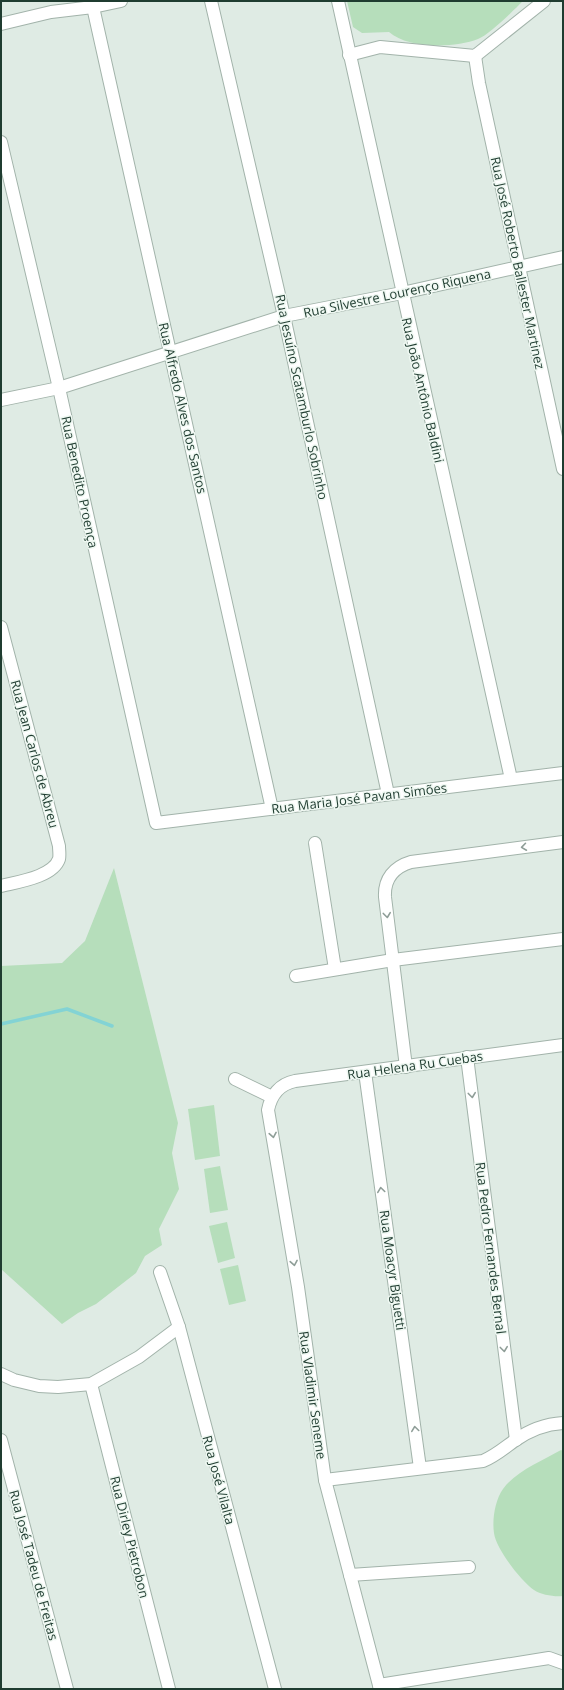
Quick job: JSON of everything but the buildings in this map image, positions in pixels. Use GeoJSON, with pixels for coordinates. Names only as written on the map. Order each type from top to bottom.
{"type":"FeatureCollection","features":[{"type":"Feature","properties":{"kind":"street"},"geometry":{"type":"LineString","coordinates":[[1,24],[51,12],[93,7],[121,1]]}},
{"type":"Feature","properties":{"kind":"street","name":"Rua Jesuíno Scatamburlo Sobrinho"},"geometry":{"type":"LineString","coordinates":[[211,1],[284,316],[388,794]]}},
{"type":"Feature","properties":{"kind":"street","name":"Rua João Antônio Baldini"},"geometry":{"type":"LineString","coordinates":[[338,1],[511,779]]}},
{"type":"Feature","properties":{"kind":"street"},"geometry":{"type":"LineString","coordinates":[[350,55],[380,47],[475,56],[544,1]]}},
{"type":"Feature","properties":{"kind":"street","name":"Rua Alfredo Alves dos Santos"},"geometry":{"type":"LineString","coordinates":[[93,7],[272,809]]}},
{"type":"Feature","properties":{"kind":"street","name":"Rua José Roberto Ballester Martinez"},"geometry":{"type":"LineString","coordinates":[[475,56],[479,83],[563,469]]}},
{"type":"Feature","properties":{"kind":"street","name":"Rua Benedito Proença"},"geometry":{"type":"LineString","coordinates":[[1,142],[59,388],[156,823]]}},
{"type":"Feature","properties":{"kind":"street","name":"Rua Silvestre Lourenço Riquena"},"geometry":{"type":"LineString","coordinates":[[1,400],[59,388],[284,316],[402,293],[563,257]]}},
{"type":"Feature","properties":{"kind":"street","name":"Rua Jean Carlos de Abreu"},"geometry":{"type":"LineString","coordinates":[[1,627],[59,846],[59,859],[52,868],[41,876],[1,886]]}},
{"type":"Feature","properties":{"kind":"street","name":"Rua Maria José Pavan Simões"},"geometry":{"type":"LineString","coordinates":[[156,823],[563,773]]}},
{"type":"Feature","properties":{"kind":"street"},"geometry":{"type":"LineString","coordinates":[[406,1067],[385,892],[387,882],[396,869],[411,862],[563,842]]}},
{"type":"Feature","properties":{"kind":"street"},"geometry":{"type":"LineString","coordinates":[[315,843],[335,969]]}},
{"type":"Feature","properties":{"kind":"street"},"geometry":{"type":"LineString","coordinates":[[296,976],[393,960],[563,939]]}},
{"type":"Feature","properties":{"kind":"street","name":"Rua Helena Ru Cuebas"},"geometry":{"type":"LineString","coordinates":[[272,1097],[280,1087],[290,1082],[563,1045]]}},
{"type":"Feature","properties":{"kind":"street","name":"Rua Pedro Fernandes Bernal"},"geometry":{"type":"LineString","coordinates":[[467,1057],[516,1440]]}},
{"type":"Feature","properties":{"kind":"street","name":"Rua Moacyr Biguetti"},"geometry":{"type":"LineString","coordinates":[[365,1072],[420,1468]]}},
{"type":"Feature","properties":{"kind":"street"},"geometry":{"type":"LineString","coordinates":[[235,1079],[272,1097]]}},
{"type":"Feature","properties":{"kind":"street","name":"Rua Vladimir Seneme"},"geometry":{"type":"LineString","coordinates":[[272,1097],[268,1110],[298,1287],[325,1480],[380,1687]]}},
{"type":"Feature","properties":{"kind":"street","name":"Rua José Vilalta"},"geometry":{"type":"LineString","coordinates":[[160,1272],[179,1327],[275,1689]]}},
{"type":"Feature","properties":{"kind":"street"},"geometry":{"type":"LineString","coordinates":[[1,1374],[14,1380],[39,1386],[58,1387],[91,1384],[139,1357],[179,1327]]}},
{"type":"Feature","properties":{"kind":"street","name":"Rua Dirley Pietrobon"},"geometry":{"type":"LineString","coordinates":[[91,1384],[169,1689]]}},
{"type":"Feature","properties":{"kind":"street"},"geometry":{"type":"LineString","coordinates":[[325,1480],[483,1461],[497,1455],[516,1440],[540,1428],[563,1423]]}},
{"type":"Feature","properties":{"kind":"street","name":"Rua José Tadeu de Freitas"},"geometry":{"type":"LineString","coordinates":[[1,1440],[67,1689]]}},
{"type":"Feature","properties":{"kind":"street"},"geometry":{"type":"LineString","coordinates":[[350,1575],[469,1567]]}},
{"type":"Feature","properties":{"kind":"street"},"geometry":{"type":"LineString","coordinates":[[380,1687],[550,1658],[563,1663]]}},
{"type":"Feature","properties":{"kind":"green space"},"geometry":{"type":"Polygon","coordinates":[[[347,1],[523,1],[495,28],[483,37],[457,44],[432,45],[408,42],[397,38],[389,32],[362,33],[353,27],[347,1]]]}},
{"type":"Feature","properties":{"kind":"green space"},"geometry":{"type":"Polygon","coordinates":[[[114,868],[178,1123],[172,1153],[179,1189],[159,1229],[162,1245],[145,1256],[136,1273],[96,1304],[78,1313],[62,1324],[1,1269],[1,966],[62,963],[85,941],[114,868]]]}},
{"type":"Feature","properties":{"kind":"green space"},"geometry":{"type":"Polygon","coordinates":[[[214,1105],[220,1156],[195,1160],[188,1109],[214,1105]]]}},
{"type":"Feature","properties":{"kind":"green space"},"geometry":{"type":"Polygon","coordinates":[[[220,1166],[228,1210],[210,1213],[204,1169],[220,1166]]]}},
{"type":"Feature","properties":{"kind":"green space"},"geometry":{"type":"Polygon","coordinates":[[[227,1222],[235,1258],[218,1263],[209,1226],[227,1222]]]}},
{"type":"Feature","properties":{"kind":"green space"},"geometry":{"type":"Polygon","coordinates":[[[238,1265],[246,1301],[229,1305],[220,1269],[238,1265]]]}},
{"type":"Feature","properties":{"kind":"green space"},"geometry":{"type":"Polygon","coordinates":[[[561,1450],[563,1451],[563,1596],[556,1596],[537,1592],[516,1572],[499,1547],[494,1533],[493,1522],[498,1499],[508,1483],[530,1467],[561,1450]]]}},
{"type":"Feature","properties":{"kind":"waterway"},"geometry":{"type":"LineString","coordinates":[[1,1024],[67,1009],[112,1026]]}}]}
